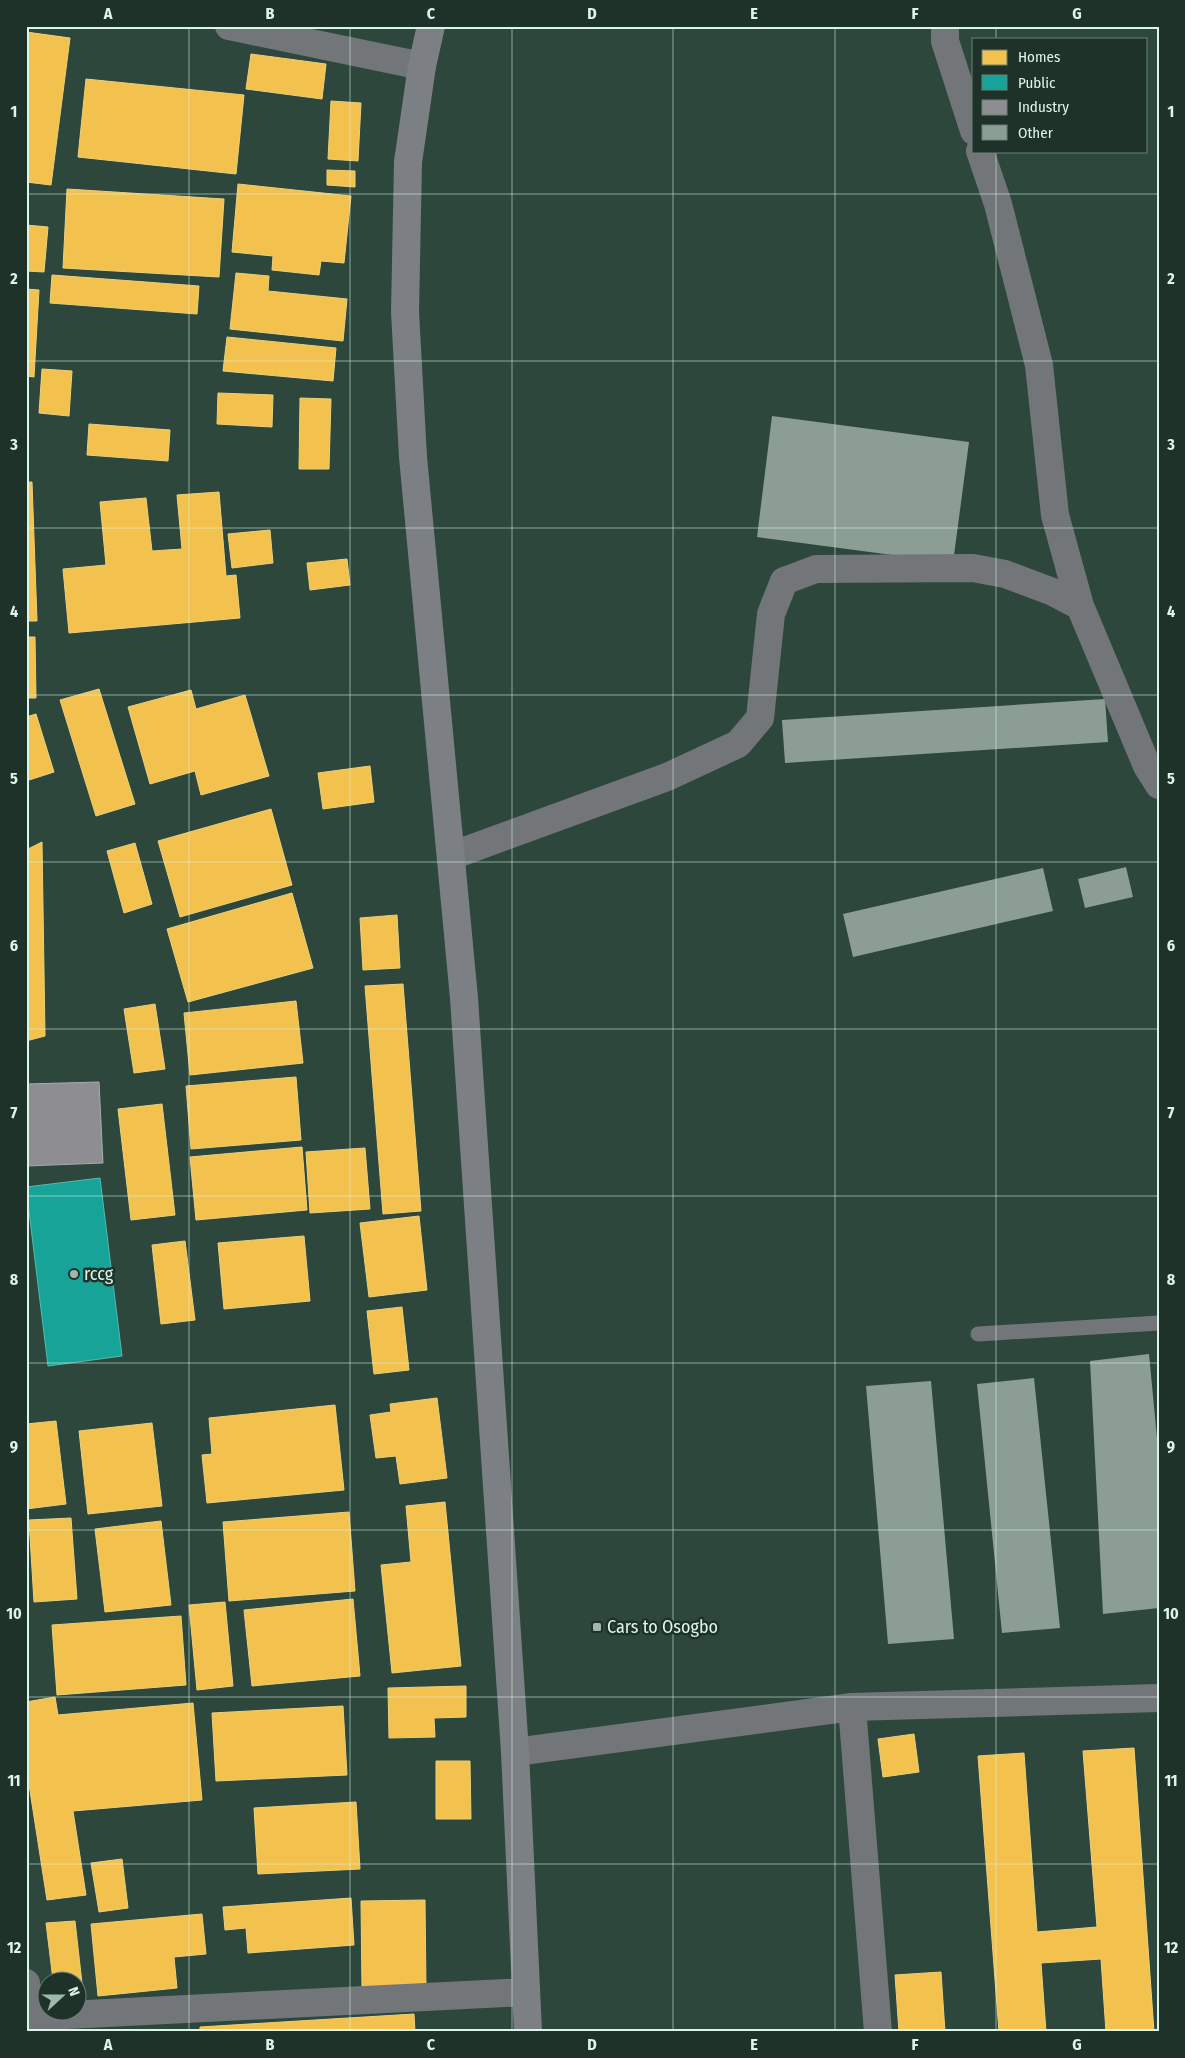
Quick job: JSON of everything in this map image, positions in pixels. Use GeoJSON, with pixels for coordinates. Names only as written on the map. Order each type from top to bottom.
{"type":"FeatureCollection","features":[{"type":"Feature","properties":{"kind":"main road"},"geometry":{"type":"LineString","coordinates":[[430,26],[422,66],[408,162],[405,312],[413,457],[465,1008],[515,1752],[528,2032]]}},
{"type":"Feature","properties":{"kind":"street"},"geometry":{"type":"LineString","coordinates":[[228,26],[422,66]]}},
{"type":"Feature","properties":{"kind":"street"},"geometry":{"type":"LineString","coordinates":[[945,26],[945,41],[972,125]]}},
{"type":"Feature","properties":{"kind":"street"},"geometry":{"type":"LineString","coordinates":[[980,152],[998,204],[1039,365],[1055,515],[1080,606],[1147,766],[1159,785]]}},
{"type":"Feature","properties":{"kind":"street"},"geometry":{"type":"LineString","coordinates":[[451,856],[667,777],[738,744],[760,718],[771,614],[784,581],[816,569],[973,568],[1005,574],[1053,592],[1080,606]]}},
{"type":"Feature","properties":{"kind":"street"},"geometry":{"type":"LineString","coordinates":[[515,1752],[852,1707],[1159,1698]]}},
{"type":"Feature","properties":{"kind":"street"},"geometry":{"type":"LineString","coordinates":[[852,1707],[878,2032]]}},
{"type":"Feature","properties":{"kind":"street"},"geometry":{"type":"LineString","coordinates":[[26,1983],[27,2025],[526,1992]]}},
{"type":"Feature","properties":{"kind":"lane"},"geometry":{"type":"LineString","coordinates":[[978,1334],[1159,1323]]}},
{"type":"Feature","properties":{"kind":"building: Homes"},"geometry":{"type":"Polygon","coordinates":[[[26,32],[70,38],[51,185],[26,182],[26,32]]]}},
{"type":"Feature","properties":{"kind":"building: Homes"},"geometry":{"type":"Polygon","coordinates":[[[251,54],[326,64],[322,99],[246,89],[251,54]]]}},
{"type":"Feature","properties":{"kind":"building: Homes"},"geometry":{"type":"Polygon","coordinates":[[[86,79],[244,95],[236,174],[78,157],[86,79]]]}},
{"type":"Feature","properties":{"kind":"building: Homes"},"geometry":{"type":"Polygon","coordinates":[[[331,101],[361,103],[358,161],[328,159],[331,101]]]}},
{"type":"Feature","properties":{"kind":"building: Homes"},"geometry":{"type":"Polygon","coordinates":[[[327,170],[355,171],[355,187],[327,185],[327,170]]]}},
{"type":"Feature","properties":{"kind":"building: Homes"},"geometry":{"type":"Polygon","coordinates":[[[238,184],[351,196],[344,263],[321,261],[319,275],[272,270],[273,256],[232,252],[238,184]]]}},
{"type":"Feature","properties":{"kind":"building: Homes"},"geometry":{"type":"Polygon","coordinates":[[[67,189],[224,199],[219,277],[63,268],[67,189]]]}},
{"type":"Feature","properties":{"kind":"building: Homes"},"geometry":{"type":"Polygon","coordinates":[[[26,225],[48,227],[44,272],[26,271],[26,225]]]}},
{"type":"Feature","properties":{"kind":"building: Homes"},"geometry":{"type":"Polygon","coordinates":[[[236,273],[269,276],[268,291],[347,299],[343,341],[230,329],[236,273]]]}},
{"type":"Feature","properties":{"kind":"building: Homes"},"geometry":{"type":"Polygon","coordinates":[[[52,275],[199,286],[197,314],[50,303],[52,275]]]}},
{"type":"Feature","properties":{"kind":"building: Homes"},"geometry":{"type":"Polygon","coordinates":[[[26,289],[39,290],[34,377],[26,376],[26,289]]]}},
{"type":"Feature","properties":{"kind":"building: Homes"},"geometry":{"type":"Polygon","coordinates":[[[227,337],[336,348],[333,381],[223,371],[227,337]]]}},
{"type":"Feature","properties":{"kind":"building: Homes"},"geometry":{"type":"Polygon","coordinates":[[[42,369],[72,371],[69,416],[39,413],[42,369]]]}},
{"type":"Feature","properties":{"kind":"building: Homes"},"geometry":{"type":"Polygon","coordinates":[[[218,393],[273,395],[272,427],[217,424],[218,393]]]}},
{"type":"Feature","properties":{"kind":"building: Homes"},"geometry":{"type":"Polygon","coordinates":[[[300,398],[331,399],[329,469],[299,469],[300,398]]]}},
{"type":"Feature","properties":{"kind":"building: Homes"},"geometry":{"type":"Polygon","coordinates":[[[89,424],[170,430],[168,461],[87,455],[89,424]]]}},
{"type":"Feature","properties":{"kind":"building: Homes"},"geometry":{"type":"Polygon","coordinates":[[[26,482],[32,482],[37,621],[26,621],[26,482]]]}},
{"type":"Feature","properties":{"kind":"building: Homes"},"geometry":{"type":"Polygon","coordinates":[[[219,492],[226,576],[236,575],[240,618],[69,633],[63,569],[106,565],[100,502],[146,498],[152,551],[182,549],[177,495],[219,492]]]}},
{"type":"Feature","properties":{"kind":"building: Homes"},"geometry":{"type":"Polygon","coordinates":[[[270,530],[273,563],[232,568],[228,534],[270,530]]]}},
{"type":"Feature","properties":{"kind":"building: Homes"},"geometry":{"type":"Polygon","coordinates":[[[347,559],[350,585],[310,590],[307,563],[347,559]]]}},
{"type":"Feature","properties":{"kind":"building: Homes"},"geometry":{"type":"Polygon","coordinates":[[[26,637],[35,637],[36,698],[26,698],[26,637]]]}},
{"type":"Feature","properties":{"kind":"building: Homes"},"geometry":{"type":"Polygon","coordinates":[[[99,689],[135,804],[96,816],[60,700],[99,689]]]}},
{"type":"Feature","properties":{"kind":"building: Homes"},"geometry":{"type":"Polygon","coordinates":[[[191,690],[196,709],[245,695],[269,776],[201,795],[195,771],[150,784],[128,707],[191,690]]]}},
{"type":"Feature","properties":{"kind":"building: Homes"},"geometry":{"type":"Polygon","coordinates":[[[36,714],[54,772],[26,781],[26,717],[36,714]]]}},
{"type":"Feature","properties":{"kind":"building: Homes"},"geometry":{"type":"Polygon","coordinates":[[[370,766],[374,802],[323,809],[318,773],[370,766]]]}},
{"type":"Feature","properties":{"kind":"building: Homes"},"geometry":{"type":"Polygon","coordinates":[[[271,809],[292,885],[180,917],[158,841],[271,809]]]}},
{"type":"Feature","properties":{"kind":"building: Homes"},"geometry":{"type":"Polygon","coordinates":[[[42,842],[45,1036],[26,1041],[26,850],[42,842]]]}},
{"type":"Feature","properties":{"kind":"building: Homes"},"geometry":{"type":"Polygon","coordinates":[[[135,843],[152,904],[124,913],[107,851],[135,843]]]}},
{"type":"Feature","properties":{"kind":"building: Homes"},"geometry":{"type":"Polygon","coordinates":[[[292,893],[313,968],[188,1002],[167,929],[292,893]]]}},
{"type":"Feature","properties":{"kind":"building: Homes"},"geometry":{"type":"Polygon","coordinates":[[[397,915],[400,968],[363,970],[360,918],[397,915]]]}},
{"type":"Feature","properties":{"kind":"building: Homes"},"geometry":{"type":"Polygon","coordinates":[[[403,984],[421,1211],[383,1214],[365,986],[403,984]]]}},
{"type":"Feature","properties":{"kind":"building: Homes"},"geometry":{"type":"Polygon","coordinates":[[[296,1001],[303,1063],[190,1075],[184,1013],[296,1001]]]}},
{"type":"Feature","properties":{"kind":"building: Homes"},"geometry":{"type":"Polygon","coordinates":[[[155,1004],[165,1069],[134,1073],[124,1009],[155,1004]]]}},
{"type":"Feature","properties":{"kind":"building: Homes"},"geometry":{"type":"Polygon","coordinates":[[[296,1077],[301,1140],[191,1149],[186,1086],[296,1077]]]}},
{"type":"Feature","properties":{"kind":"building: Homes"},"geometry":{"type":"Polygon","coordinates":[[[162,1104],[175,1215],[131,1220],[118,1109],[162,1104]]]}},
{"type":"Feature","properties":{"kind":"building: Homes"},"geometry":{"type":"Polygon","coordinates":[[[302,1147],[307,1210],[196,1220],[190,1157],[302,1147]]]}},
{"type":"Feature","properties":{"kind":"building: Homes"},"geometry":{"type":"Polygon","coordinates":[[[365,1148],[370,1209],[310,1213],[306,1152],[365,1148]]]}},
{"type":"Feature","properties":{"kind":"building: Homes"},"geometry":{"type":"Polygon","coordinates":[[[419,1216],[427,1290],[369,1297],[360,1223],[419,1216]]]}},
{"type":"Feature","properties":{"kind":"building: Homes"},"geometry":{"type":"Polygon","coordinates":[[[304,1236],[310,1301],[224,1309],[218,1243],[304,1236]]]}},
{"type":"Feature","properties":{"kind":"building: Homes"},"geometry":{"type":"Polygon","coordinates":[[[185,1241],[195,1320],[161,1324],[152,1245],[185,1241]]]}},
{"type":"Feature","properties":{"kind":"building: Homes"},"geometry":{"type":"Polygon","coordinates":[[[402,1307],[409,1370],[374,1374],[367,1311],[402,1307]]]}},
{"type":"Feature","properties":{"kind":"building: Homes"},"geometry":{"type":"Polygon","coordinates":[[[437,1398],[447,1478],[400,1484],[396,1456],[376,1458],[370,1415],[391,1412],[390,1404],[437,1398]]]}},
{"type":"Feature","properties":{"kind":"building: Homes"},"geometry":{"type":"Polygon","coordinates":[[[335,1405],[344,1490],[207,1503],[202,1455],[212,1454],[209,1418],[335,1405]]]}},
{"type":"Feature","properties":{"kind":"building: Homes"},"geometry":{"type":"Polygon","coordinates":[[[56,1421],[66,1504],[26,1509],[26,1424],[56,1421]]]}},
{"type":"Feature","properties":{"kind":"building: Homes"},"geometry":{"type":"Polygon","coordinates":[[[152,1423],[162,1506],[88,1514],[79,1431],[152,1423]]]}},
{"type":"Feature","properties":{"kind":"building: Homes"},"geometry":{"type":"Polygon","coordinates":[[[445,1502],[461,1666],[392,1673],[381,1565],[411,1562],[406,1506],[445,1502]]]}},
{"type":"Feature","properties":{"kind":"building: Homes"},"geometry":{"type":"Polygon","coordinates":[[[349,1512],[355,1591],[229,1601],[223,1522],[349,1512]]]}},
{"type":"Feature","properties":{"kind":"building: Homes"},"geometry":{"type":"Polygon","coordinates":[[[71,1518],[77,1599],[34,1602],[29,1520],[71,1518]]]}},
{"type":"Feature","properties":{"kind":"building: Homes"},"geometry":{"type":"Polygon","coordinates":[[[161,1521],[171,1605],[105,1612],[95,1529],[161,1521]]]}},
{"type":"Feature","properties":{"kind":"building: Homes"},"geometry":{"type":"Polygon","coordinates":[[[353,1599],[360,1676],[252,1686],[244,1610],[353,1599]]]}},
{"type":"Feature","properties":{"kind":"building: Homes"},"geometry":{"type":"Polygon","coordinates":[[[225,1602],[233,1686],[197,1690],[189,1605],[225,1602]]]}},
{"type":"Feature","properties":{"kind":"building: Homes"},"geometry":{"type":"Polygon","coordinates":[[[181,1616],[186,1685],[57,1695],[52,1625],[181,1616]]]}},
{"type":"Feature","properties":{"kind":"building: Homes"},"geometry":{"type":"Polygon","coordinates":[[[466,1686],[466,1717],[434,1718],[435,1737],[389,1738],[388,1688],[466,1686]]]}},
{"type":"Feature","properties":{"kind":"building: Homes"},"geometry":{"type":"Polygon","coordinates":[[[55,1697],[58,1715],[193,1703],[202,1800],[73,1811],[86,1895],[47,1900],[26,1765],[26,1702],[55,1697]]]}},
{"type":"Feature","properties":{"kind":"building: Homes"},"geometry":{"type":"Polygon","coordinates":[[[343,1706],[347,1775],[216,1781],[212,1713],[343,1706]]]}},
{"type":"Feature","properties":{"kind":"building: Homes"},"geometry":{"type":"Polygon","coordinates":[[[914,1734],[919,1772],[883,1777],[878,1739],[914,1734]]]}},
{"type":"Feature","properties":{"kind":"building: Homes"},"geometry":{"type":"Polygon","coordinates":[[[1134,1748],[1154,2032],[1106,2032],[1101,1959],[1041,1963],[1046,2032],[999,2032],[978,1756],[1024,1753],[1037,1932],[1097,1927],[1083,1751],[1134,1748]]]}},
{"type":"Feature","properties":{"kind":"building: Homes"},"geometry":{"type":"Polygon","coordinates":[[[436,1761],[470,1761],[471,1819],[436,1819],[436,1761]]]}},
{"type":"Feature","properties":{"kind":"building: Homes"},"geometry":{"type":"Polygon","coordinates":[[[356,1802],[360,1869],[258,1874],[254,1808],[356,1802]]]}},
{"type":"Feature","properties":{"kind":"building: Homes"},"geometry":{"type":"Polygon","coordinates":[[[122,1859],[128,1908],[99,1912],[91,1863],[122,1859]]]}},
{"type":"Feature","properties":{"kind":"building: Homes"},"geometry":{"type":"Polygon","coordinates":[[[351,1898],[354,1945],[248,1953],[246,1928],[225,1930],[223,1907],[351,1898]]]}},
{"type":"Feature","properties":{"kind":"building: Homes"},"geometry":{"type":"Polygon","coordinates":[[[425,1900],[426,1989],[362,1989],[361,1901],[425,1900]]]}},
{"type":"Feature","properties":{"kind":"building: Homes"},"geometry":{"type":"Polygon","coordinates":[[[202,1914],[206,1954],[174,1957],[177,1988],[98,1996],[91,1924],[202,1914]]]}},
{"type":"Feature","properties":{"kind":"building: Homes"},"geometry":{"type":"Polygon","coordinates":[[[75,1921],[81,1970],[52,1970],[46,1923],[75,1921]]]}},
{"type":"Feature","properties":{"kind":"building: Homes"},"geometry":{"type":"Polygon","coordinates":[[[941,1972],[945,2032],[899,2032],[895,1975],[941,1972]]]}},
{"type":"Feature","properties":{"kind":"building: Homes"},"geometry":{"type":"Polygon","coordinates":[[[414,2014],[415,2032],[200,2032],[200,2027],[414,2014]]]}},
{"type":"Feature","properties":{"kind":"building: Public","name":"rccg"},"geometry":{"type":"Polygon","coordinates":[[[100,1178],[122,1356],[48,1366],[26,1187],[100,1178]]]}},
{"type":"Feature","properties":{"kind":"building: Industry"},"geometry":{"type":"Polygon","coordinates":[[[99,1082],[103,1163],[26,1166],[26,1084],[99,1082]]]}},
{"type":"Feature","properties":{"kind":"building: Other"},"geometry":{"type":"Polygon","coordinates":[[[772,416],[969,442],[953,563],[757,537],[772,416]]]}},
{"type":"Feature","properties":{"kind":"building: Other"},"geometry":{"type":"Polygon","coordinates":[[[1105,699],[1108,742],[785,763],[782,720],[1105,699]]]}},
{"type":"Feature","properties":{"kind":"building: Other"},"geometry":{"type":"Polygon","coordinates":[[[1126,867],[1133,897],[1085,908],[1078,879],[1126,867]]]}},
{"type":"Feature","properties":{"kind":"building: Other"},"geometry":{"type":"Polygon","coordinates":[[[1043,868],[1053,911],[853,957],[843,914],[1043,868]]]}},
{"type":"Feature","properties":{"kind":"building: Other"},"geometry":{"type":"Polygon","coordinates":[[[1149,1354],[1159,1459],[1159,1608],[1103,1614],[1090,1361],[1149,1354]]]}},
{"type":"Feature","properties":{"kind":"building: Other"},"geometry":{"type":"Polygon","coordinates":[[[1034,1378],[1060,1628],[1002,1633],[977,1384],[1034,1378]]]}},
{"type":"Feature","properties":{"kind":"building: Other"},"geometry":{"type":"Polygon","coordinates":[[[931,1381],[954,1639],[888,1644],[866,1386],[931,1381]]]}},
{"type":"Feature","properties":{"kind":"place","name":"rccg"},"geometry":{"type":"Point","coordinates":[74,1274]}},
{"type":"Feature","properties":{"kind":"place","name":"Cars to Osogbo"},"geometry":{"type":"Point","coordinates":[597,1627]}}]}
